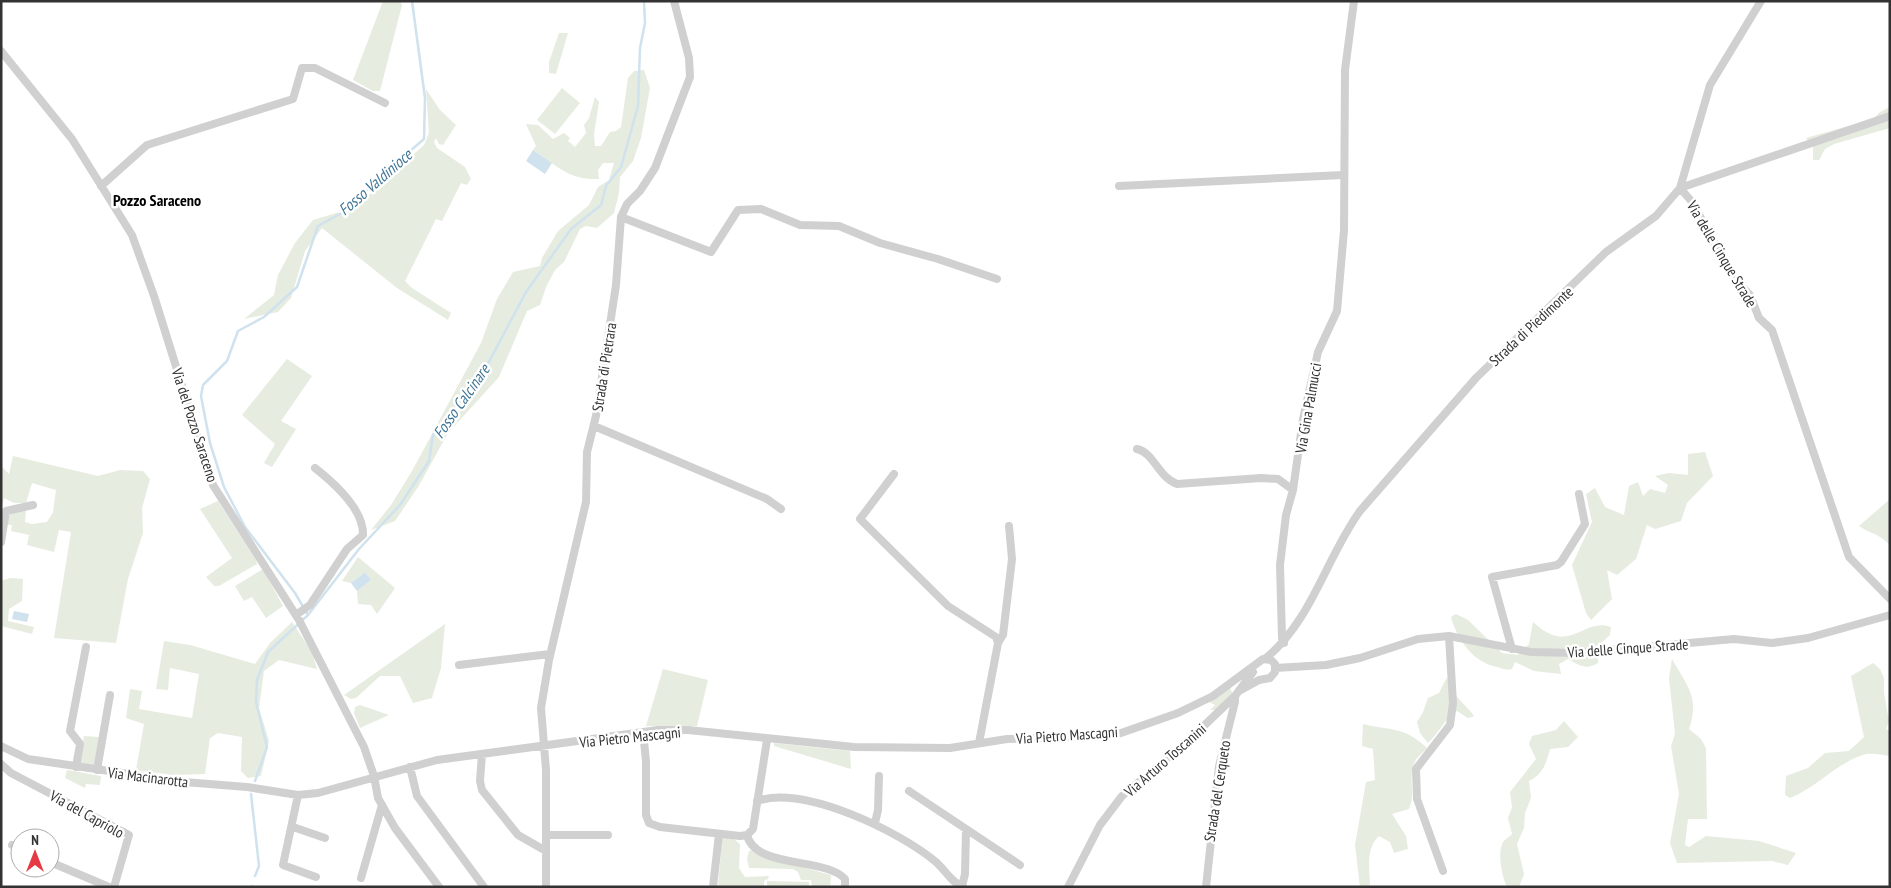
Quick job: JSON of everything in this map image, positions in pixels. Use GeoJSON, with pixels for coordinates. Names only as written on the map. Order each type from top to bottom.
{"type":"FeatureCollection","features":[{"type":"Feature","properties":{"kind":"street","name":"Strada di Pietrara"},"geometry":{"type":"LineString","coordinates":[[546,887],[546,770],[541,708],[550,654],[586,502],[587,452],[594,426],[616,285],[621,218],[626,204],[640,191],[655,168],[690,77],[689,58],[674,1]]}},
{"type":"Feature","properties":{"kind":"street","name":"Via Gina Palmucci"},"geometry":{"type":"LineString","coordinates":[[1282,644],[1280,565],[1286,515],[1293,490],[1303,419],[1318,352],[1337,311],[1344,230],[1345,70],[1354,1]]}},
{"type":"Feature","properties":{"kind":"street","name":"Strada di Piedimonte"},"geometry":{"type":"LineString","coordinates":[[1253,670],[1282,644],[1297,627],[1345,532],[1360,511],[1476,378],[1606,252],[1656,216],[1680,188],[1710,85],[1761,1]]}},
{"type":"Feature","properties":{"kind":"street","name":"Via del Pozzo Saraceno"},"geometry":{"type":"LineString","coordinates":[[1,51],[72,139],[135,244],[154,296],[213,485],[296,614],[364,746],[374,776],[378,798],[395,828],[439,887]]}},
{"type":"Feature","properties":{"kind":"street"},"geometry":{"type":"LineString","coordinates":[[101,186],[147,145],[293,99],[302,68],[315,68],[385,103]]}},
{"type":"Feature","properties":{"kind":"street","name":"Via delle Cinque Strade"},"geometry":{"type":"LineString","coordinates":[[1890,116],[1680,188],[1693,203],[1731,275],[1750,295],[1759,318],[1772,330],[1848,557],[1890,599]]}},
{"type":"Feature","properties":{"kind":"street"},"geometry":{"type":"LineString","coordinates":[[1119,186],[1343,175]]}},
{"type":"Feature","properties":{"kind":"street"},"geometry":{"type":"LineString","coordinates":[[621,218],[711,252],[721,240],[738,210],[761,209],[800,225],[839,226],[880,243],[938,259],[997,279]]}},
{"type":"Feature","properties":{"kind":"street"},"geometry":{"type":"LineString","coordinates":[[594,426],[767,499],[781,509]]}},
{"type":"Feature","properties":{"kind":"street"},"geometry":{"type":"LineString","coordinates":[[1137,449],[1146,454],[1166,480],[1177,484],[1261,478],[1278,479],[1293,490]]}},
{"type":"Feature","properties":{"kind":"street"},"geometry":{"type":"LineString","coordinates":[[296,614],[310,605],[347,549],[363,535],[361,517],[356,510],[315,468]]}},
{"type":"Feature","properties":{"kind":"street"},"geometry":{"type":"LineString","coordinates":[[894,474],[860,520],[948,606],[996,637],[998,644]]}},
{"type":"Feature","properties":{"kind":"street"},"geometry":{"type":"LineString","coordinates":[[1512,649],[1492,577],[1556,566],[1561,562],[1585,524],[1579,494]]}},
{"type":"Feature","properties":{"kind":"street"},"geometry":{"type":"LineString","coordinates":[[1,542],[6,511],[33,505]]}},
{"type":"Feature","properties":{"kind":"street"},"geometry":{"type":"LineString","coordinates":[[979,743],[998,644],[1003,635],[1012,559],[1009,526]]}},
{"type":"Feature","properties":{"kind":"street","name":"Via delle Cinque Strade"},"geometry":{"type":"LineString","coordinates":[[1275,666],[1326,665],[1360,658],[1418,639],[1449,636],[1531,652],[1576,653],[1734,640],[1772,644],[1808,638],[1890,614]]}},
{"type":"Feature","properties":{"kind":"street"},"geometry":{"type":"LineString","coordinates":[[1443,871],[1417,799],[1416,769],[1450,725],[1453,703],[1449,636]]}},
{"type":"Feature","properties":{"kind":"street","name":"Strada di Piedimonte"},"geometry":{"type":"LineString","coordinates":[[1275,666],[1282,644]]}},
{"type":"Feature","properties":{"kind":"street"},"geometry":{"type":"LineString","coordinates":[[76,767],[80,744],[70,731],[86,647]]}},
{"type":"Feature","properties":{"kind":"street"},"geometry":{"type":"LineString","coordinates":[[459,665],[550,654]]}},
{"type":"Feature","properties":{"kind":"street"},"geometry":{"type":"LineString","coordinates":[[1266,658],[1275,666]]}},
{"type":"Feature","properties":{"kind":"street","name":"Via Arturo Toscanini"},"geometry":{"type":"LineString","coordinates":[[1068,887],[1100,825],[1122,796],[1188,741],[1237,693],[1256,681],[1270,678],[1275,666]]}},
{"type":"Feature","properties":{"kind":"street"},"geometry":{"type":"LineString","coordinates":[[1234,681],[1256,681],[1253,670]]}},
{"type":"Feature","properties":{"kind":"street","name":"Via Pietro Mascagni"},"geometry":{"type":"LineString","coordinates":[[374,776],[437,760],[544,747],[643,732],[688,730],[767,740],[854,747],[950,748],[1007,739],[1101,736],[1121,733],[1178,713],[1213,696],[1253,670]]}},
{"type":"Feature","properties":{"kind":"street","name":"Via Arturo Toscanini"},"geometry":{"type":"LineString","coordinates":[[1237,693],[1253,670]]}},
{"type":"Feature","properties":{"kind":"street","name":"Strada del Cerqueto"},"geometry":{"type":"LineString","coordinates":[[1206,887],[1219,766],[1237,693]]}},
{"type":"Feature","properties":{"kind":"street"},"geometry":{"type":"LineString","coordinates":[[97,770],[110,695]]}},
{"type":"Feature","properties":{"kind":"street"},"geometry":{"type":"LineString","coordinates":[[643,732],[646,761],[646,815],[649,823],[660,827],[719,834],[747,835],[753,829],[767,740]]}},
{"type":"Feature","properties":{"kind":"street","name":"Via Macinarotta"},"geometry":{"type":"LineString","coordinates":[[1,746],[28,759],[76,767],[184,782],[247,787],[298,795],[318,793],[374,776]]}},
{"type":"Feature","properties":{"kind":"street"},"geometry":{"type":"LineString","coordinates":[[482,754],[480,781],[482,790],[518,835],[546,851]]}},
{"type":"Feature","properties":{"kind":"street","name":"Via del Capriolo"},"geometry":{"type":"LineString","coordinates":[[1,764],[11,773],[129,835],[114,887]]}},
{"type":"Feature","properties":{"kind":"street"},"geometry":{"type":"LineString","coordinates":[[410,767],[417,796],[484,887]]}},
{"type":"Feature","properties":{"kind":"street"},"geometry":{"type":"LineString","coordinates":[[875,823],[878,810],[878,776]]}},
{"type":"Feature","properties":{"kind":"street"},"geometry":{"type":"LineString","coordinates":[[910,791],[1020,865]]}},
{"type":"Feature","properties":{"kind":"street"},"geometry":{"type":"LineString","coordinates":[[298,795],[284,864],[316,878]]}},
{"type":"Feature","properties":{"kind":"street"},"geometry":{"type":"LineString","coordinates":[[757,801],[776,798],[814,803],[846,811],[875,823],[936,862],[958,886],[965,874],[966,830]]}},
{"type":"Feature","properties":{"kind":"street"},"geometry":{"type":"LineString","coordinates":[[360,878],[382,805]]}},
{"type":"Feature","properties":{"kind":"street"},"geometry":{"type":"LineString","coordinates":[[292,827],[325,838]]}},
{"type":"Feature","properties":{"kind":"street"},"geometry":{"type":"LineString","coordinates":[[546,834],[608,835]]}},
{"type":"Feature","properties":{"kind":"street"},"geometry":{"type":"LineString","coordinates":[[713,887],[719,834]]}},
{"type":"Feature","properties":{"kind":"street"},"geometry":{"type":"LineString","coordinates":[[747,835],[749,842],[760,852],[840,873],[845,879],[845,887]]}},
{"type":"Feature","properties":{"kind":"street"},"geometry":{"type":"LineString","coordinates":[[60,866],[109,887]]}},
{"type":"Feature","properties":{"kind":"shaded area"},"geometry":{"type":"Polygon","coordinates":[[[383,1],[400,1],[402,5],[380,91],[373,91],[353,80],[383,1]]]}},
{"type":"Feature","properties":{"kind":"shaded area"},"geometry":{"type":"Polygon","coordinates":[[[559,33],[568,33],[556,74],[549,73],[549,62],[559,33]]]}},
{"type":"Feature","properties":{"kind":"shaded area"},"geometry":{"type":"Polygon","coordinates":[[[644,70],[650,88],[641,138],[633,161],[620,177],[619,193],[614,213],[597,228],[586,226],[580,229],[564,262],[555,270],[546,287],[540,305],[527,311],[499,377],[448,433],[418,487],[395,521],[371,530],[391,505],[412,471],[481,343],[497,299],[513,272],[540,266],[542,258],[558,231],[589,205],[598,187],[609,180],[614,163],[603,163],[598,170],[599,179],[579,177],[564,171],[533,150],[536,146],[526,124],[538,125],[553,139],[564,133],[570,138],[568,141],[575,147],[586,133],[584,125],[589,118],[595,97],[599,102],[594,134],[595,146],[601,146],[610,132],[616,131],[621,127],[628,78],[634,71],[644,70]]]}},
{"type":"Feature","properties":{"kind":"shaded area"},"geometry":{"type":"Polygon","coordinates":[[[562,88],[580,103],[555,134],[537,120],[562,88]]]}},
{"type":"Feature","properties":{"kind":"shaded area"},"geometry":{"type":"Polygon","coordinates":[[[426,89],[440,110],[456,125],[443,145],[439,144],[436,138],[434,142],[437,148],[465,167],[471,179],[467,185],[461,183],[442,221],[436,219],[405,281],[412,288],[451,313],[448,320],[397,288],[322,228],[305,251],[291,298],[278,312],[244,319],[274,295],[278,275],[295,243],[313,220],[336,213],[350,212],[424,145],[429,133],[426,89]]]}},
{"type":"Feature","properties":{"kind":"shaded area"},"geometry":{"type":"Polygon","coordinates":[[[1890,107],[1890,128],[1834,144],[1825,149],[1819,160],[1813,160],[1813,147],[1806,138],[1873,119],[1880,112],[1890,107]]]}},
{"type":"Feature","properties":{"kind":"shaded area"},"geometry":{"type":"Polygon","coordinates":[[[287,359],[312,376],[281,421],[296,429],[272,467],[264,463],[275,444],[242,415],[287,359]]]}},
{"type":"Feature","properties":{"kind":"shaded area"},"geometry":{"type":"Polygon","coordinates":[[[1705,452],[1713,476],[1687,503],[1681,521],[1655,529],[1647,525],[1636,559],[1617,575],[1607,570],[1612,599],[1591,620],[1586,613],[1572,565],[1592,522],[1586,494],[1595,488],[1605,507],[1624,515],[1629,486],[1638,482],[1643,496],[1650,489],[1665,493],[1668,485],[1655,476],[1669,473],[1688,475],[1688,454],[1705,452]]]}},
{"type":"Feature","properties":{"kind":"shaded area"},"geometry":{"type":"Polygon","coordinates":[[[13,456],[98,476],[120,470],[143,471],[150,479],[142,508],[143,533],[128,579],[116,643],[54,638],[71,532],[59,530],[54,552],[27,545],[29,535],[11,531],[12,525],[7,525],[9,513],[26,508],[25,522],[32,524],[47,522],[53,512],[56,490],[32,483],[26,503],[14,503],[4,498],[1,510],[1,466],[9,474],[13,456]]]}},
{"type":"Feature","properties":{"kind":"shaded area"},"geometry":{"type":"Polygon","coordinates":[[[1890,499],[1890,545],[1859,526],[1890,499]]]}},
{"type":"Feature","properties":{"kind":"shaded area"},"geometry":{"type":"Polygon","coordinates":[[[218,501],[257,564],[219,586],[214,586],[206,577],[232,558],[200,509],[218,501]]]}},
{"type":"Feature","properties":{"kind":"shaded area"},"geometry":{"type":"Polygon","coordinates":[[[358,557],[395,588],[377,614],[371,605],[358,604],[357,591],[371,580],[365,572],[351,583],[342,581],[358,557]]]}},
{"type":"Feature","properties":{"kind":"shaded area"},"geometry":{"type":"Polygon","coordinates":[[[263,569],[283,606],[266,618],[252,597],[244,601],[235,586],[263,569]]]}},
{"type":"Feature","properties":{"kind":"shaded area"},"geometry":{"type":"Polygon","coordinates":[[[10,578],[23,579],[22,601],[9,609],[8,621],[34,627],[32,634],[1,626],[1,581],[10,578]]]}},
{"type":"Feature","properties":{"kind":"shaded area"},"geometry":{"type":"Polygon","coordinates":[[[1456,614],[1468,620],[1502,653],[1518,655],[1529,644],[1533,622],[1546,632],[1557,636],[1575,634],[1601,625],[1611,627],[1610,635],[1599,645],[1598,663],[1594,665],[1586,667],[1568,659],[1559,664],[1561,674],[1534,671],[1515,662],[1512,669],[1507,670],[1485,663],[1466,647],[1457,633],[1451,617],[1456,614]]]}},
{"type":"Feature","properties":{"kind":"shaded area"},"geometry":{"type":"Polygon","coordinates":[[[292,622],[312,652],[317,669],[279,660],[264,671],[259,708],[269,741],[261,776],[248,778],[241,771],[242,737],[218,733],[210,738],[205,774],[173,775],[136,770],[144,724],[126,718],[130,689],[142,691],[139,709],[192,718],[199,674],[170,668],[168,690],[156,689],[164,641],[190,645],[255,664],[270,643],[292,622]]]}},
{"type":"Feature","properties":{"kind":"shaded area"},"geometry":{"type":"Polygon","coordinates":[[[445,624],[441,668],[432,698],[413,703],[400,676],[380,676],[356,698],[351,699],[344,695],[445,624]]]}},
{"type":"Feature","properties":{"kind":"shaded area"},"geometry":{"type":"Polygon","coordinates":[[[1672,659],[1687,685],[1692,700],[1692,718],[1689,729],[1701,739],[1706,748],[1707,819],[1688,819],[1685,845],[1689,847],[1706,836],[1759,841],[1796,853],[1788,865],[1772,861],[1677,863],[1670,843],[1679,794],[1671,746],[1675,734],[1669,678],[1672,659]]]}},
{"type":"Feature","properties":{"kind":"shaded area"},"geometry":{"type":"Polygon","coordinates":[[[1873,663],[1880,669],[1884,678],[1884,693],[1889,721],[1886,729],[1890,731],[1890,756],[1866,754],[1846,763],[1810,788],[1790,798],[1785,795],[1786,776],[1808,768],[1825,753],[1849,751],[1864,737],[1851,676],[1873,663]]]}},
{"type":"Feature","properties":{"kind":"shaded area"},"geometry":{"type":"Polygon","coordinates":[[[663,669],[708,680],[697,726],[646,726],[663,669]]]}},
{"type":"Feature","properties":{"kind":"shaded area"},"geometry":{"type":"Polygon","coordinates":[[[1447,677],[1454,693],[1474,716],[1468,718],[1457,711],[1428,743],[1420,733],[1417,722],[1428,698],[1439,693],[1447,677]]]}},
{"type":"Feature","properties":{"kind":"shaded area"},"geometry":{"type":"Polygon","coordinates":[[[1230,688],[1233,694],[1218,710],[1210,710],[1215,705],[1209,702],[1230,688]]]}},
{"type":"Feature","properties":{"kind":"shaded area"},"geometry":{"type":"Polygon","coordinates":[[[360,705],[389,715],[360,728],[354,713],[355,707],[360,705]]]}},
{"type":"Feature","properties":{"kind":"shaded area"},"geometry":{"type":"Polygon","coordinates":[[[1564,721],[1578,737],[1568,747],[1550,749],[1543,768],[1538,775],[1529,781],[1531,798],[1525,813],[1524,828],[1517,844],[1524,874],[1519,887],[1507,887],[1503,877],[1500,852],[1503,842],[1512,834],[1508,818],[1512,807],[1510,792],[1536,759],[1529,744],[1532,736],[1556,730],[1564,721]]]}},
{"type":"Feature","properties":{"kind":"shaded area"},"geometry":{"type":"Polygon","coordinates":[[[1363,724],[1397,730],[1411,736],[1427,748],[1417,758],[1412,770],[1412,798],[1409,809],[1392,814],[1406,836],[1408,849],[1394,853],[1390,842],[1379,836],[1370,853],[1370,887],[1360,887],[1355,845],[1366,782],[1375,780],[1373,749],[1362,746],[1363,724]]]}},
{"type":"Feature","properties":{"kind":"shaded area"},"geometry":{"type":"Polygon","coordinates":[[[84,736],[99,737],[94,765],[79,763],[84,736]]]}},
{"type":"Feature","properties":{"kind":"shaded area"},"geometry":{"type":"Polygon","coordinates":[[[774,743],[850,751],[851,769],[774,746],[774,743]]]}},
{"type":"Feature","properties":{"kind":"shaded area"},"geometry":{"type":"Polygon","coordinates":[[[67,770],[101,776],[100,785],[86,784],[85,788],[65,778],[67,770]]]}},
{"type":"Feature","properties":{"kind":"shaded area"},"geometry":{"type":"Polygon","coordinates":[[[722,839],[734,839],[740,844],[739,868],[745,877],[769,876],[764,881],[764,887],[718,887],[722,839]]]}},
{"type":"Feature","properties":{"kind":"shaded area"},"geometry":{"type":"Polygon","coordinates":[[[754,850],[780,861],[831,875],[830,887],[812,887],[811,880],[801,880],[798,872],[793,869],[749,868],[747,859],[749,851],[754,850]]]}},
{"type":"Feature","properties":{"kind":"shaded area"},"geometry":{"type":"Polygon","coordinates":[[[767,881],[809,882],[809,887],[767,887],[767,881]]]}},
{"type":"Feature","properties":{"kind":"water"},"geometry":{"type":"Polygon","coordinates":[[[533,150],[552,163],[545,174],[526,161],[533,150]]]}},
{"type":"Feature","properties":{"kind":"water"},"geometry":{"type":"Polygon","coordinates":[[[365,572],[371,580],[357,591],[351,583],[365,572]]]}},
{"type":"Feature","properties":{"kind":"water"},"geometry":{"type":"Polygon","coordinates":[[[14,611],[29,614],[27,622],[12,619],[14,611]]]}},
{"type":"Feature","properties":{"kind":"waterway","name":"Fosso Valdinioce"},"geometry":{"type":"LineString","coordinates":[[308,615],[295,593],[245,527],[224,487],[210,443],[201,396],[203,385],[227,361],[238,331],[264,317],[297,287],[318,226],[349,209],[380,177],[424,139],[425,98],[412,1]]}},
{"type":"Feature","properties":{"kind":"waterway","name":"Fosso Calcinare"},"geometry":{"type":"LineString","coordinates":[[255,781],[267,747],[256,702],[257,680],[268,652],[308,615],[359,549],[400,505],[429,461],[433,435],[485,369],[526,292],[571,229],[601,205],[606,186],[621,167],[638,106],[640,48],[645,23],[644,1]]}},
{"type":"Feature","properties":{"kind":"waterway","name":"Fosso Calcinare"},"geometry":{"type":"LineString","coordinates":[[251,794],[259,866],[255,876]]}},
{"type":"Feature","properties":{"kind":"district","name":"Pozzo Saraceno"},"geometry":{"type":"Point","coordinates":[157,200]}}]}
